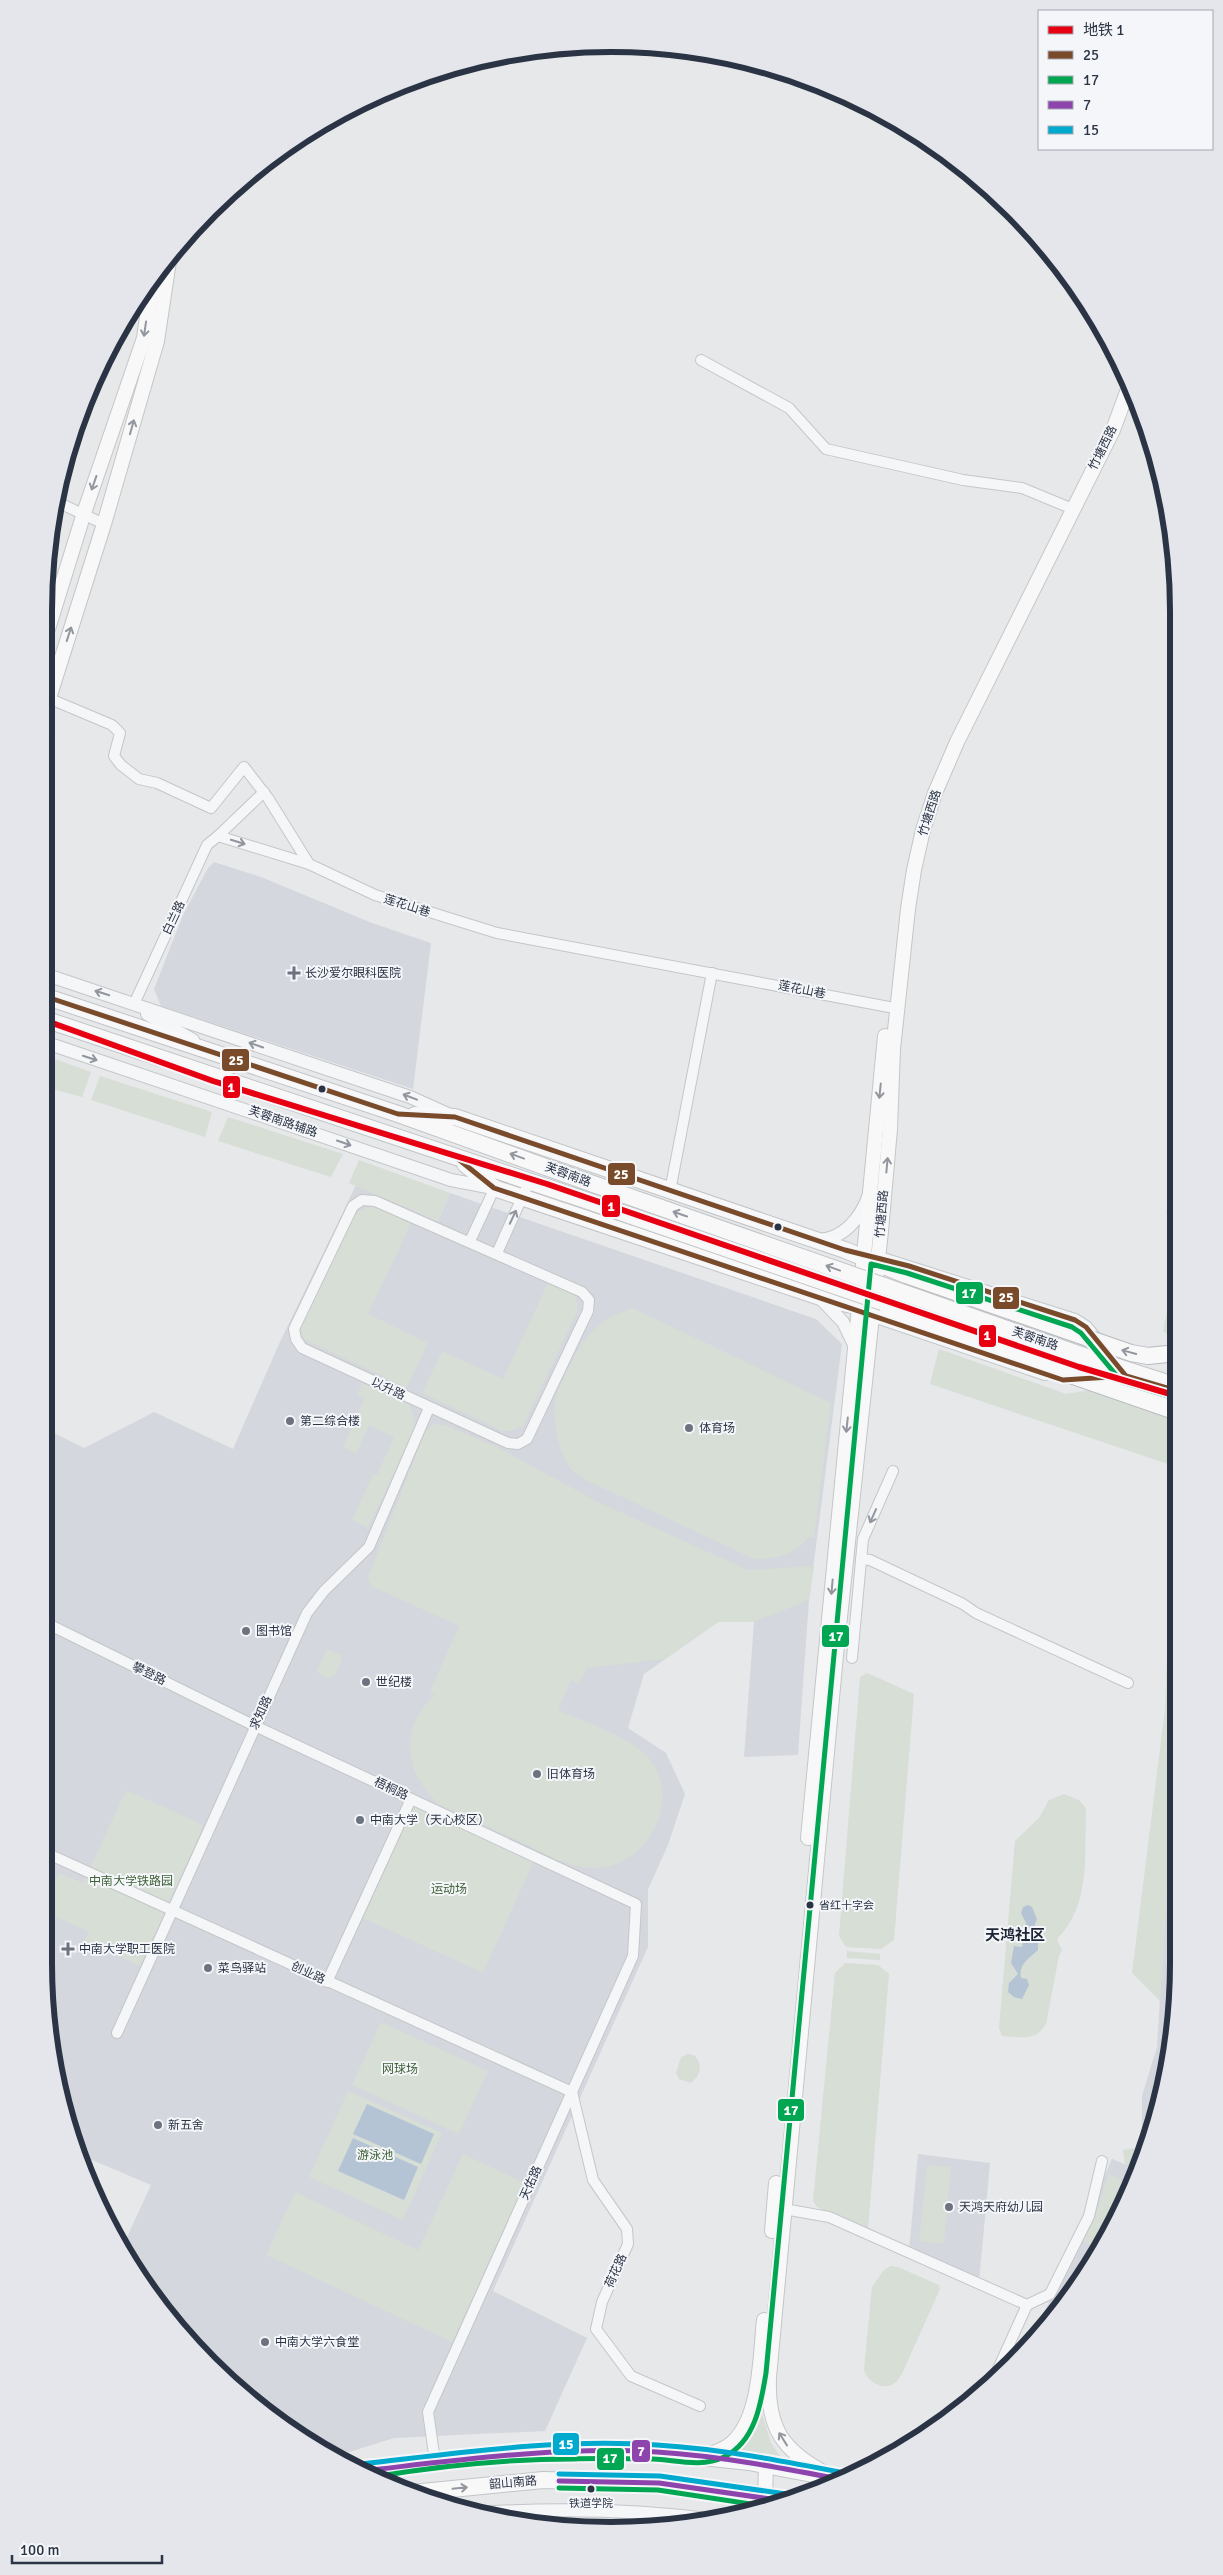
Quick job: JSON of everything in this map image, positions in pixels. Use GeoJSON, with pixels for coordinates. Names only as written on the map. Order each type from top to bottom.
{"type":"FeatureCollection","features":[{"type":"Feature","properties":{"kind":"main road"},"geometry":{"type":"LineString","coordinates":[[52,686],[104,524],[157,341],[167,272]]}},
{"type":"Feature","properties":{"kind":"main road"},"geometry":{"type":"LineString","coordinates":[[52,616],[84,513],[144,338],[150,297]]}},
{"type":"Feature","properties":{"kind":"main road","name":"竹塘西路"},"geometry":{"type":"LineString","coordinates":[[873,1263],[881,1231],[890,1129],[894,1049],[908,909],[923,830],[935,793],[957,742],[1070,507],[1102,434],[1121,382]]}},
{"type":"Feature","properties":{"kind":"main road","name":"竹塘西路"},"geometry":{"type":"LineString","coordinates":[[704,2456],[720,2451],[732,2443],[742,2430],[750,2413],[759,2372],[862,1352],[871,1310],[873,1263],[870,1190],[905,869],[913,833],[925,798],[944,754],[1070,507],[1113,430],[1126,394]]}},
{"type":"Feature","properties":{"kind":"main road","name":"芙蓉南路"},"geometry":{"type":"LineString","coordinates":[[52,999],[398,1114],[1084,1356],[1170,1384]]}},
{"type":"Feature","properties":{"kind":"main road","name":"芙蓉南路"},"geometry":{"type":"LineString","coordinates":[[52,1022],[588,1201],[1091,1376],[1170,1400]]}},
{"type":"Feature","properties":{"kind":"main road"},"geometry":{"type":"LineString","coordinates":[[398,1114],[455,1117],[670,1192],[845,1250],[906,1275],[1131,1353],[1148,1356],[1170,1354]]}},
{"type":"Feature","properties":{"kind":"main road"},"geometry":{"type":"LineString","coordinates":[[457,1158],[494,1188],[522,1198],[810,1294],[871,1310],[1170,1410]]}},
{"type":"Feature","properties":{"kind":"main road","name":"竹塘西路"},"geometry":{"type":"LineString","coordinates":[[834,2476],[793,2454],[776,2427],[770,2408],[768,2377],[835,1665],[862,1352]]}},
{"type":"Feature","properties":{"kind":"main road"},"geometry":{"type":"LineString","coordinates":[[374,2469],[524,2452],[656,2452],[704,2456],[831,2477]]}},
{"type":"Feature","properties":{"kind":"main road"},"geometry":{"type":"LineString","coordinates":[[766,2465],[770,2499]]}},
{"type":"Feature","properties":{"kind":"main road","name":"韶山南路"},"geometry":{"type":"LineString","coordinates":[[428,2491],[543,2480],[659,2483],[766,2500]]}},
{"type":"Feature","properties":{"kind":"street"},"geometry":{"type":"LineString","coordinates":[[701,360],[789,408],[826,448],[963,480],[1022,488],[1070,507]]}},
{"type":"Feature","properties":{"kind":"street"},"geometry":{"type":"LineString","coordinates":[[63,504],[104,524]]}},
{"type":"Feature","properties":{"kind":"street"},"geometry":{"type":"LineString","coordinates":[[52,700],[112,724],[120,733],[114,756],[121,765],[139,779],[157,783],[211,808],[244,767],[264,792],[308,864]]}},
{"type":"Feature","properties":{"kind":"street","name":"白兰路"},"geometry":{"type":"LineString","coordinates":[[128,1002],[207,845],[264,792]]}},
{"type":"Feature","properties":{"kind":"street","name":"莲花山巷"},"geometry":{"type":"LineString","coordinates":[[218,836],[308,864],[375,895],[497,933],[889,1007]]}},
{"type":"Feature","properties":{"kind":"street"},"geometry":{"type":"LineString","coordinates":[[670,1192],[712,974]]}},
{"type":"Feature","properties":{"kind":"street"},"geometry":{"type":"LineString","coordinates":[[52,977],[410,1097],[455,1117]]}},
{"type":"Feature","properties":{"kind":"street"},"geometry":{"type":"LineString","coordinates":[[128,1002],[216,1054]]}},
{"type":"Feature","properties":{"kind":"street","name":"芙蓉南路辅路"},"geometry":{"type":"LineString","coordinates":[[52,1045],[451,1180],[494,1188]]}},
{"type":"Feature","properties":{"kind":"street"},"geometry":{"type":"LineString","coordinates":[[470,1241],[501,1172]]}},
{"type":"Feature","properties":{"kind":"street"},"geometry":{"type":"LineString","coordinates":[[497,1253],[529,1182]]}},
{"type":"Feature","properties":{"kind":"street"},"geometry":{"type":"LineString","coordinates":[[816,1240],[832,1238],[852,1224],[865,1204],[870,1190]]}},
{"type":"Feature","properties":{"kind":"street","name":"以升路"},"geometry":{"type":"LineString","coordinates":[[362,1200],[375,1201],[497,1253],[582,1292],[589,1300],[588,1311],[527,1438],[518,1444],[508,1443],[429,1408],[302,1348],[296,1339],[294,1329],[353,1206],[362,1200]]}},
{"type":"Feature","properties":{"kind":"street"},"geometry":{"type":"LineString","coordinates":[[873,1263],[1076,1320],[1086,1327],[1126,1376]]}},
{"type":"Feature","properties":{"kind":"street"},"geometry":{"type":"LineString","coordinates":[[873,1263],[906,1299],[1126,1376],[1170,1389]]}},
{"type":"Feature","properties":{"kind":"street"},"geometry":{"type":"LineString","coordinates":[[810,1294],[822,1300],[837,1314],[862,1352]]}},
{"type":"Feature","properties":{"kind":"street"},"geometry":{"type":"LineString","coordinates":[[871,1310],[904,1305],[1110,1377],[1170,1395]]}},
{"type":"Feature","properties":{"kind":"street"},"geometry":{"type":"LineString","coordinates":[[871,1310],[1063,1380],[1079,1381],[1110,1377]]}},
{"type":"Feature","properties":{"kind":"street","name":"求知路"},"geometry":{"type":"LineString","coordinates":[[117,2033],[171,1909],[307,1613],[324,1591],[369,1546],[429,1408]]}},
{"type":"Feature","properties":{"kind":"street"},"geometry":{"type":"LineString","coordinates":[[852,1658],[863,1539],[893,1472]]}},
{"type":"Feature","properties":{"kind":"street"},"geometry":{"type":"LineString","coordinates":[[861,1559],[870,1560],[964,1604],[976,1613],[1128,1683]]}},
{"type":"Feature","properties":{"kind":"street","name":"攀登路"},"geometry":{"type":"LineString","coordinates":[[52,1626],[255,1726]]}},
{"type":"Feature","properties":{"kind":"street","name":"梧桐路"},"geometry":{"type":"LineString","coordinates":[[255,1726],[636,1904]]}},
{"type":"Feature","properties":{"kind":"street"},"geometry":{"type":"LineString","coordinates":[[327,1982],[411,1799]]}},
{"type":"Feature","properties":{"kind":"street","name":"创业路"},"geometry":{"type":"LineString","coordinates":[[52,1856],[572,2092]]}},
{"type":"Feature","properties":{"kind":"street","name":"天佑路"},"geometry":{"type":"LineString","coordinates":[[435,2462],[428,2412],[451,2356],[633,1956],[636,1904]]}},
{"type":"Feature","properties":{"kind":"street","name":"荷花路"},"geometry":{"type":"LineString","coordinates":[[572,2092],[593,2180],[627,2229],[628,2244],[602,2302],[596,2329],[631,2376],[700,2406]]}},
{"type":"Feature","properties":{"kind":"street"},"geometry":{"type":"LineString","coordinates":[[999,2366],[1027,2305],[1050,2294],[1089,2216],[1102,2161]]}},
{"type":"Feature","properties":{"kind":"street"},"geometry":{"type":"LineString","coordinates":[[784,2209],[829,2217],[1027,2305]]}},
{"type":"Feature","properties":{"kind":"street"},"geometry":{"type":"LineString","coordinates":[[500,2512],[544,2509],[654,2512],[691,2517]]}},
{"type":"Feature","properties":{"kind":"shaded area","name":"长沙爱尔眼科医院"},"geometry":{"type":"Polygon","coordinates":[[[214,862],[261,877],[372,923],[431,943],[413,1089],[161,1006],[154,989],[183,915],[208,868],[214,862]]]}},
{"type":"Feature","properties":{"kind":"shaded area","name":"中南大学（天心校区）"},"geometry":{"type":"Polygon","coordinates":[[[356,1185],[438,1221],[450,1193],[816,1319],[842,1344],[809,1600],[798,1755],[744,1757],[754,1622],[718,1622],[644,1674],[628,1728],[666,1753],[685,1794],[668,1845],[648,1889],[648,1947],[493,2291],[587,2338],[545,2431],[394,2438],[343,2454],[271,2407],[216,2359],[191,2332],[168,2304],[127,2243],[126,2240],[151,2185],[88,2158],[63,2073],[57,2036],[52,1964],[52,1432],[84,1448],[154,1412],[233,1449],[279,1344],[356,1185]]]}},
{"type":"Feature","properties":{"kind":"shaded area"},"geometry":{"type":"Polygon","coordinates":[[[1170,1839],[1170,1964],[1166,2036],[1160,2073],[1142,2139],[1142,2096],[1157,2047],[1170,1839]]]}},
{"type":"Feature","properties":{"kind":"shaded area","name":"天鸿天府幼儿园"},"geometry":{"type":"Polygon","coordinates":[[[918,2154],[990,2163],[979,2282],[909,2251],[918,2154]]]}},
{"type":"Feature","properties":{"kind":"shaded area"},"geometry":{"type":"Polygon","coordinates":[[[1112,2159],[1132,2167],[1113,2211],[1096,2243],[1055,2304],[1044,2317],[1043,2316],[1112,2159]]]}},
{"type":"Feature","properties":{"kind":"green space"},"geometry":{"type":"Polygon","coordinates":[[[52,1058],[91,1072],[82,1097],[52,1089],[52,1058]]]}},
{"type":"Feature","properties":{"kind":"green space"},"geometry":{"type":"Polygon","coordinates":[[[100,1076],[212,1112],[205,1137],[91,1100],[100,1076]]]}},
{"type":"Feature","properties":{"kind":"green space"},"geometry":{"type":"Polygon","coordinates":[[[228,1117],[343,1154],[331,1177],[218,1141],[228,1117]]]}},
{"type":"Feature","properties":{"kind":"green space"},"geometry":{"type":"Polygon","coordinates":[[[359,1160],[450,1193],[438,1221],[349,1183],[359,1160]]]}},
{"type":"Feature","properties":{"kind":"green space"},"geometry":{"type":"Polygon","coordinates":[[[1170,1195],[1170,1215],[1166,1212],[1170,1195]]]}},
{"type":"Feature","properties":{"kind":"green space"},"geometry":{"type":"Polygon","coordinates":[[[374,1206],[411,1224],[368,1314],[428,1343],[407,1388],[304,1339],[299,1328],[352,1216],[362,1209],[374,1206]]]}},
{"type":"Feature","properties":{"kind":"green space"},"geometry":{"type":"Polygon","coordinates":[[[549,1281],[575,1293],[578,1310],[523,1426],[512,1431],[502,1431],[422,1393],[442,1351],[503,1379],[549,1281]]]}},
{"type":"Feature","properties":{"kind":"green space"},"geometry":{"type":"Polygon","coordinates":[[[1170,1298],[1170,1336],[1163,1331],[1170,1298]]]}},
{"type":"Feature","properties":{"kind":"green space","name":"体育场"},"geometry":{"type":"Polygon","coordinates":[[[633,1308],[831,1403],[814,1537],[809,1537],[798,1548],[784,1555],[754,1559],[588,1481],[572,1470],[562,1454],[556,1434],[556,1395],[576,1353],[592,1331],[603,1322],[633,1308]]]}},
{"type":"Feature","properties":{"kind":"green space"},"geometry":{"type":"Polygon","coordinates":[[[939,1349],[1066,1394],[1095,1389],[1170,1416],[1170,1465],[930,1384],[939,1349]]]}},
{"type":"Feature","properties":{"kind":"green space"},"geometry":{"type":"Polygon","coordinates":[[[366,1384],[410,1405],[415,1423],[413,1433],[368,1528],[352,1520],[373,1474],[377,1475],[394,1437],[369,1425],[356,1454],[343,1447],[364,1398],[357,1395],[361,1385],[366,1384]]]}},
{"type":"Feature","properties":{"kind":"green space"},"geometry":{"type":"Polygon","coordinates":[[[433,1424],[445,1425],[499,1448],[598,1502],[748,1570],[814,1566],[809,1600],[754,1622],[718,1622],[665,1659],[587,1668],[579,1684],[571,1680],[558,1710],[604,1729],[637,1747],[646,1755],[657,1771],[662,1790],[661,1809],[655,1827],[645,1843],[631,1856],[613,1865],[594,1868],[584,1867],[555,1859],[440,1805],[419,1780],[410,1751],[411,1736],[415,1721],[423,1708],[435,1695],[430,1691],[459,1626],[371,1586],[368,1577],[425,1432],[433,1424]]]}},
{"type":"Feature","properties":{"kind":"green space"},"geometry":{"type":"Polygon","coordinates":[[[1170,1574],[1170,1840],[1160,2001],[1132,1973],[1165,1709],[1170,1574]]]}},
{"type":"Feature","properties":{"kind":"green space"},"geometry":{"type":"Polygon","coordinates":[[[329,1650],[340,1654],[342,1660],[334,1676],[329,1678],[319,1674],[317,1670],[326,1651],[329,1650]]]}},
{"type":"Feature","properties":{"kind":"green space"},"geometry":{"type":"Polygon","coordinates":[[[867,1673],[914,1694],[894,1940],[881,1949],[846,1947],[839,1936],[860,1677],[867,1673]]]}},
{"type":"Feature","properties":{"kind":"green space","name":"中南大学铁路园"},"geometry":{"type":"Polygon","coordinates":[[[126,1790],[204,1825],[140,1966],[85,1941],[89,1932],[52,1915],[52,1891],[59,1873],[83,1883],[126,1790]]]}},
{"type":"Feature","properties":{"kind":"green space"},"geometry":{"type":"Polygon","coordinates":[[[1064,1794],[1079,1800],[1086,1808],[1085,1860],[1081,1894],[1076,1910],[1068,1925],[1057,1939],[1062,1950],[1059,1956],[1046,2024],[1042,2030],[1032,2036],[1002,2036],[999,2028],[1015,1841],[1039,1818],[1049,1800],[1064,1794]]]}},
{"type":"Feature","properties":{"kind":"green space","name":"运动场"},"geometry":{"type":"Polygon","coordinates":[[[414,1806],[534,1861],[483,1973],[363,1918],[414,1806]]]}},
{"type":"Feature","properties":{"kind":"green space"},"geometry":{"type":"Polygon","coordinates":[[[847,1951],[880,1954],[880,1960],[847,1958],[847,1951]]]}},
{"type":"Feature","properties":{"kind":"green space"},"geometry":{"type":"Polygon","coordinates":[[[845,1963],[878,1965],[889,1974],[868,2229],[817,2207],[813,2201],[835,1973],[845,1963]]]}},
{"type":"Feature","properties":{"kind":"green space","name":"网球场"},"geometry":{"type":"Polygon","coordinates":[[[381,2022],[488,2071],[459,2134],[352,2085],[381,2022]]]}},
{"type":"Feature","properties":{"kind":"green space"},"geometry":{"type":"Polygon","coordinates":[[[688,2054],[694,2055],[697,2058],[700,2066],[697,2077],[691,2083],[679,2079],[676,2073],[681,2057],[688,2054]]]}},
{"type":"Feature","properties":{"kind":"green space","name":"游泳池"},"geometry":{"type":"Polygon","coordinates":[[[348,2091],[442,2133],[403,2220],[309,2177],[348,2091]]]}},
{"type":"Feature","properties":{"kind":"green space"},"geometry":{"type":"Polygon","coordinates":[[[1139,2148],[1132,2167],[1125,2165],[1123,2150],[1139,2148]]]}},
{"type":"Feature","properties":{"kind":"green space"},"geometry":{"type":"Polygon","coordinates":[[[463,2154],[525,2183],[452,2342],[266,2255],[295,2192],[418,2250],[463,2154]]]}},
{"type":"Feature","properties":{"kind":"green space"},"geometry":{"type":"Polygon","coordinates":[[[927,2165],[951,2167],[944,2244],[919,2241],[927,2165]]]}},
{"type":"Feature","properties":{"kind":"green space"},"geometry":{"type":"Polygon","coordinates":[[[1108,2174],[1126,2182],[1094,2246],[1083,2241],[1098,2208],[1108,2174]]]}},
{"type":"Feature","properties":{"kind":"green space"},"geometry":{"type":"Polygon","coordinates":[[[891,2266],[898,2267],[939,2285],[940,2289],[902,2374],[895,2383],[880,2386],[868,2378],[864,2369],[872,2287],[884,2270],[891,2266]]]}},
{"type":"Feature","properties":{"kind":"green space"},"geometry":{"type":"Polygon","coordinates":[[[761,2411],[771,2443],[783,2460],[739,2454],[761,2411]]]}},
{"type":"Feature","properties":{"kind":"water"},"geometry":{"type":"Polygon","coordinates":[[[1028,1905],[1032,1907],[1037,1919],[1032,1932],[1038,1943],[1038,1950],[1025,1962],[1021,1969],[1021,1978],[1027,1979],[1029,1985],[1022,1999],[1014,1997],[1008,1992],[1009,1983],[1018,1974],[1011,1963],[1014,1946],[1022,1947],[1026,1923],[1021,1913],[1023,1907],[1028,1905]]]}},
{"type":"Feature","properties":{"kind":"water"},"geometry":{"type":"Polygon","coordinates":[[[367,2104],[434,2134],[421,2164],[353,2134],[367,2104]]]}},
{"type":"Feature","properties":{"kind":"water"},"geometry":{"type":"Polygon","coordinates":[[[353,2138],[418,2167],[404,2200],[338,2171],[353,2138]]]}},
{"type":"Feature","properties":{"kind":"metro line","name":"1"},"geometry":{"type":"LineString","coordinates":[[52,1023],[213,1081],[547,1184],[1079,1367],[1170,1394]]}},
{"type":"Feature","properties":{"kind":"transit line","name":"25"},"geometry":{"type":"LineString","coordinates":[[52,999],[398,1114],[455,1117],[845,1250],[909,1266],[1075,1320],[1086,1327],[1126,1376],[1170,1389]]}},
{"type":"Feature","properties":{"kind":"transit line","name":"25"},"geometry":{"type":"LineString","coordinates":[[362,1126],[457,1158],[494,1188],[1063,1380],[1110,1377],[1146,1388]]}},
{"type":"Feature","properties":{"kind":"transit line","name":"17"},"geometry":{"type":"LineString","coordinates":[[387,2475],[448,2466],[523,2460],[653,2459],[688,2463],[706,2462],[724,2457],[734,2450],[743,2442],[755,2421],[766,2373],[871,1264],[907,1273],[1072,1327],[1081,1333],[1122,1382],[1170,1396]]}},
{"type":"Feature","properties":{"kind":"transit line","name":"15"},"geometry":{"type":"LineString","coordinates":[[362,2464],[472,2451],[546,2445],[620,2443],[728,2452],[842,2472]]}},
{"type":"Feature","properties":{"kind":"transit line","name":"7"},"geometry":{"type":"LineString","coordinates":[[375,2470],[546,2452],[620,2451],[657,2452],[728,2459],[831,2478]]}},
{"type":"Feature","properties":{"kind":"transit line","name":"15"},"geometry":{"type":"LineString","coordinates":[[559,2474],[660,2476],[787,2494]]}},
{"type":"Feature","properties":{"kind":"transit line","name":"7"},"geometry":{"type":"LineString","coordinates":[[559,2481],[659,2483],[770,2499]]}},
{"type":"Feature","properties":{"kind":"transit line","name":"17"},"geometry":{"type":"LineString","coordinates":[[559,2488],[658,2490],[752,2504]]}},
{"type":"Feature","properties":{"kind":"place","name":"长沙爱尔眼科医院"},"geometry":{"type":"Point","coordinates":[294,973]}},
{"type":"Feature","properties":{"kind":"place","name":"第二综合楼"},"geometry":{"type":"Point","coordinates":[290,1421]}},
{"type":"Feature","properties":{"kind":"place","name":"体育场"},"geometry":{"type":"Point","coordinates":[689,1428]}},
{"type":"Feature","properties":{"kind":"place","name":"图书馆"},"geometry":{"type":"Point","coordinates":[246,1631]}},
{"type":"Feature","properties":{"kind":"place","name":"世纪楼"},"geometry":{"type":"Point","coordinates":[366,1682]}},
{"type":"Feature","properties":{"kind":"place","name":"旧体育场"},"geometry":{"type":"Point","coordinates":[537,1774]}},
{"type":"Feature","properties":{"kind":"place","name":"中南大学（天心校区）"},"geometry":{"type":"Point","coordinates":[360,1820]}},
{"type":"Feature","properties":{"kind":"place","name":"省红十字会"},"geometry":{"type":"Point","coordinates":[810,1905]}},
{"type":"Feature","properties":{"kind":"place","name":"中南大学职工医院"},"geometry":{"type":"Point","coordinates":[68,1949]}},
{"type":"Feature","properties":{"kind":"place","name":"菜鸟驿站"},"geometry":{"type":"Point","coordinates":[208,1968]}},
{"type":"Feature","properties":{"kind":"place","name":"新五舍"},"geometry":{"type":"Point","coordinates":[158,2125]}},
{"type":"Feature","properties":{"kind":"place","name":"天鸿天府幼儿园"},"geometry":{"type":"Point","coordinates":[949,2207]}},
{"type":"Feature","properties":{"kind":"place","name":"中南大学六食堂"},"geometry":{"type":"Point","coordinates":[265,2342]}},
{"type":"Feature","properties":{"kind":"place","name":"铁道学院"},"geometry":{"type":"Point","coordinates":[591,2489]}},
{"type":"Feature","properties":{"kind":"district","name":"天鸿社区"},"geometry":{"type":"Point","coordinates":[1015,1935]}}]}
